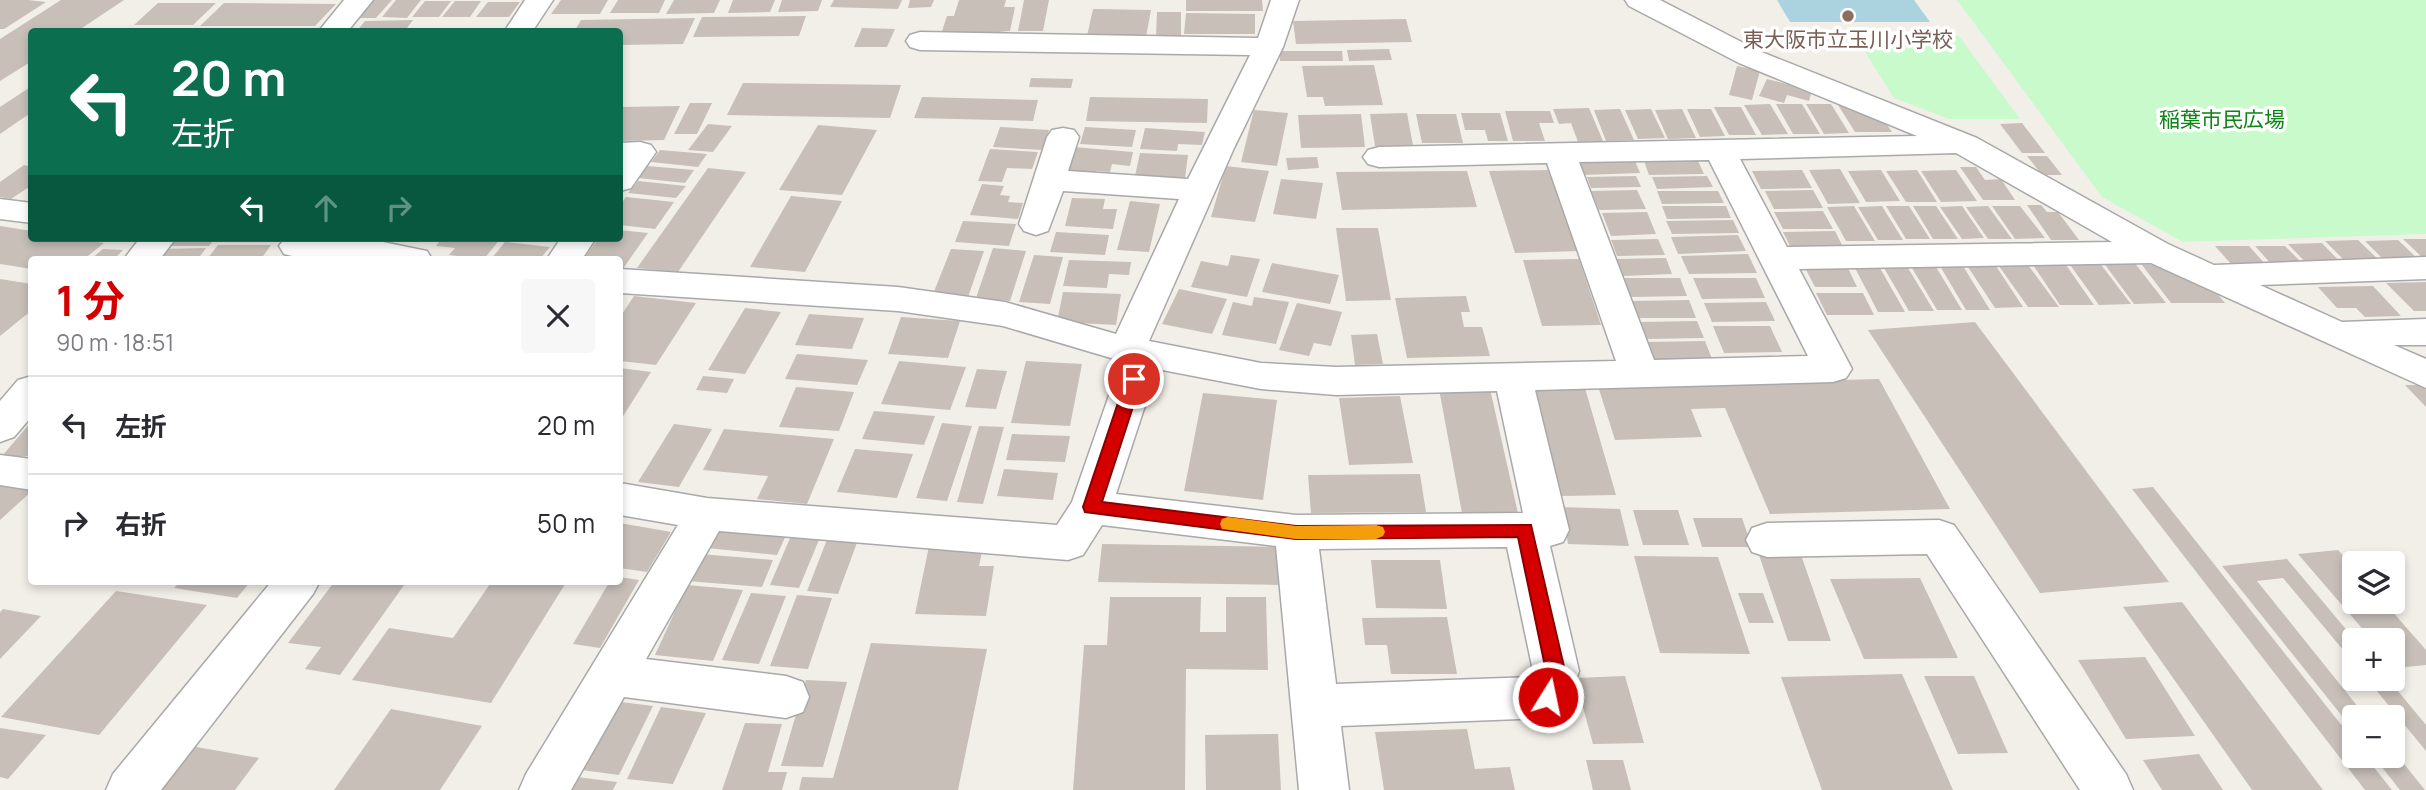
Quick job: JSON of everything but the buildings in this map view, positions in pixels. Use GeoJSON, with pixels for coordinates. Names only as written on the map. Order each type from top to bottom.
{"type":"FeatureCollection","features":[{"type":"Feature","properties":{"kind":"street"},"geometry":{"type":"LineString","coordinates":[[335,28],[359,0]]}},
{"type":"Feature","properties":{"kind":"street"},"geometry":{"type":"LineString","coordinates":[[521,28],[539,0]]}},
{"type":"Feature","properties":{"kind":"street"},"geometry":{"type":"LineString","coordinates":[[623,500],[707,514],[1068,542],[1091,507],[1135,351],[1199,190],[1269,47],[1285,0]]}},
{"type":"Feature","properties":{"kind":"street"},"geometry":{"type":"LineString","coordinates":[[1639,0],[1749,57],[1966,145],[2156,252],[2426,375]]}},
{"type":"Feature","properties":{"kind":"street"},"geometry":{"type":"LineString","coordinates":[[919,41],[1269,47]]}},
{"type":"Feature","properties":{"kind":"street"},"geometry":{"type":"LineString","coordinates":[[1036,224],[1063,137]]}},
{"type":"Feature","properties":{"kind":"street"},"geometry":{"type":"LineString","coordinates":[[1379,157],[1966,145]]}},
{"type":"Feature","properties":{"kind":"street"},"geometry":{"type":"LineString","coordinates":[[623,152],[640,152],[623,177]]}},
{"type":"Feature","properties":{"kind":"street"},"geometry":{"type":"LineString","coordinates":[[623,281],[898,299],[1004,314],[1135,351],[1261,376],[1336,381],[1833,369],[1721,152]]}},
{"type":"Feature","properties":{"kind":"street"},"geometry":{"type":"LineString","coordinates":[[1560,154],[1640,374]]}},
{"type":"Feature","properties":{"kind":"street"},"geometry":{"type":"LineString","coordinates":[[1049,180],[1199,190]]}},
{"type":"Feature","properties":{"kind":"street"},"geometry":{"type":"LineString","coordinates":[[0,209],[28,213]]}},
{"type":"Feature","properties":{"kind":"street"},"geometry":{"type":"LineString","coordinates":[[144,256],[156,242]]}},
{"type":"Feature","properties":{"kind":"street"},"geometry":{"type":"LineString","coordinates":[[293,248],[394,252]]}},
{"type":"Feature","properties":{"kind":"street"},"geometry":{"type":"LineString","coordinates":[[1776,258],[2156,252]]}},
{"type":"Feature","properties":{"kind":"street"},"geometry":{"type":"LineString","coordinates":[[2209,275],[2426,268]]}},
{"type":"Feature","properties":{"kind":"street"},"geometry":{"type":"LineString","coordinates":[[2335,334],[2426,332]]}},
{"type":"Feature","properties":{"kind":"street"},"geometry":{"type":"LineString","coordinates":[[1091,507],[1296,533],[1548,530],[1513,377]]}},
{"type":"Feature","properties":{"kind":"street"},"geometry":{"type":"LineString","coordinates":[[0,427],[28,395]]}},
{"type":"Feature","properties":{"kind":"street"},"geometry":{"type":"LineString","coordinates":[[0,470],[28,474]]}},
{"type":"Feature","properties":{"kind":"street"},"geometry":{"type":"LineString","coordinates":[[544,790],[707,514]]}},
{"type":"Feature","properties":{"kind":"street"},"geometry":{"type":"LineString","coordinates":[[1315,706],[1548,697],[1556,671],[1525,530]]}},
{"type":"Feature","properties":{"kind":"street"},"geometry":{"type":"LineString","coordinates":[[1296,533],[1324,790]]}},
{"type":"Feature","properties":{"kind":"street"},"geometry":{"type":"LineString","coordinates":[[1767,540],[1939,537],[2108,790]]}},
{"type":"Feature","properties":{"kind":"street"},"geometry":{"type":"LineString","coordinates":[[131,790],[295,585]]}},
{"type":"Feature","properties":{"kind":"street"},"geometry":{"type":"LineString","coordinates":[[611,675],[786,698]]}},
{"type":"Feature","properties":{"kind":"green space","name":"稲葉市民広場"},"geometry":{"type":"Polygon","coordinates":[[[1957,0],[2426,0],[2426,234],[2183,242],[2102,197],[1957,0]]]}},
{"type":"Feature","properties":{"kind":"green space"},"geometry":{"type":"Polygon","coordinates":[[[1855,36],[1959,36],[2020,119],[1949,119],[1894,98],[1855,36]]]}},
{"type":"Feature","properties":{"kind":"water"},"geometry":{"type":"Polygon","coordinates":[[[1777,0],[1914,0],[1930,22],[1790,22],[1777,0]]]}},
{"type":"Feature","properties":{"kind":"slow traffic"},"geometry":{"type":"LineString","coordinates":[[1228,524],[1296,533],[1376,532]]}},
{"type":"Feature","properties":{"kind":"place","name":"東大阪市立玉川小学校"},"geometry":{"type":"Point","coordinates":[1848,16]}},
{"type":"Feature","properties":{"kind":"route"},"geometry":{"type":"LineString","coordinates":[[1134,379],[1091,507],[1296,533],[1525,530],[1556,671],[1548,697]]}}]}
